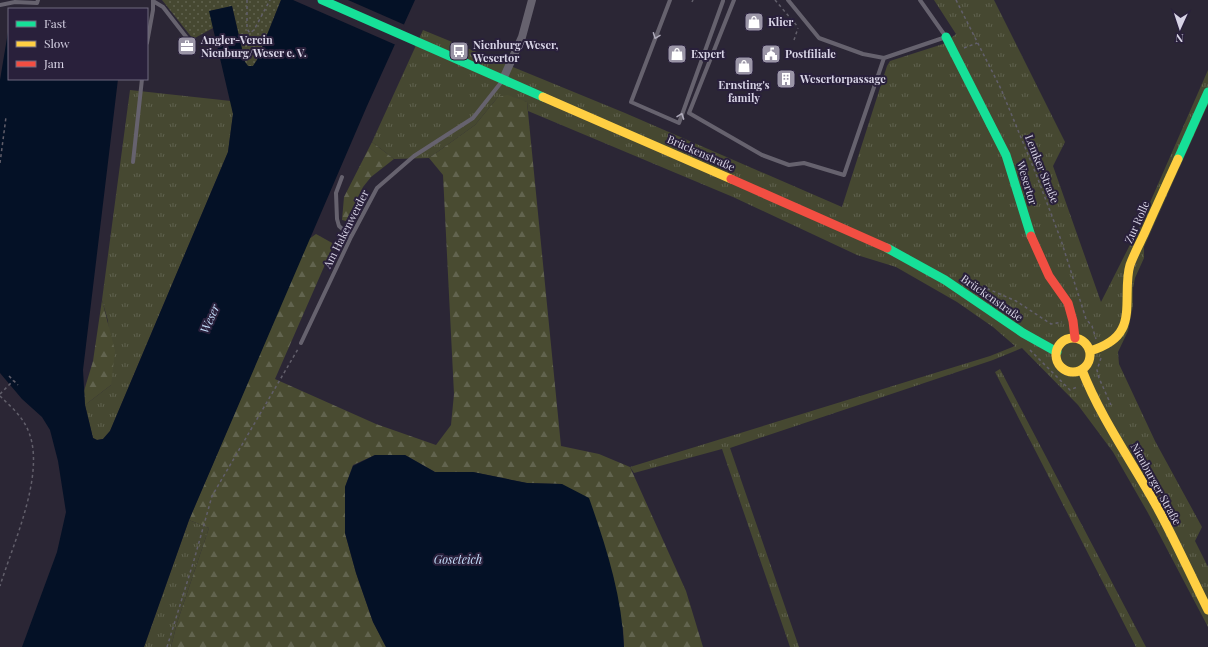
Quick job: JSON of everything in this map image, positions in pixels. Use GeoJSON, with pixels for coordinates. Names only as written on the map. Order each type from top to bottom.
{"type":"FeatureCollection","features":[{"type":"Feature","properties":{"kind":"street","name":"Brückenstraße"},"geometry":{"type":"LineString","coordinates":[[322,0],[868,239],[908,258],[969,295],[1024,336],[1057,352]]}},
{"type":"Feature","properties":{"kind":"street"},"geometry":{"type":"LineString","coordinates":[[503,79],[522,37],[532,0]]}},
{"type":"Feature","properties":{"kind":"street","name":"Wesertor"},"geometry":{"type":"LineString","coordinates":[[946,37],[1006,155],[1033,243],[1049,276],[1068,303],[1073,321],[1075,338]]}},
{"type":"Feature","properties":{"kind":"street","name":"Zur Rolle"},"geometry":{"type":"LineString","coordinates":[[1090,351],[1106,345],[1122,330],[1126,320],[1130,266],[1208,92]]}},
{"type":"Feature","properties":{"kind":"street"},"geometry":{"type":"LineString","coordinates":[[1075,338],[1081,340],[1090,351],[1088,363],[1082,370],[1071,372],[1062,367],[1057,358],[1057,352],[1061,343],[1065,340],[1075,338]]}},
{"type":"Feature","properties":{"kind":"street","name":"Nienburger Straße"},"geometry":{"type":"LineString","coordinates":[[1082,370],[1087,383],[1124,453],[1158,509],[1208,610]]}},
{"type":"Feature","properties":{"kind":"lane"},"geometry":{"type":"LineString","coordinates":[[0,5],[15,2],[37,3],[38,0]]}},
{"type":"Feature","properties":{"kind":"lane"},"geometry":{"type":"LineString","coordinates":[[153,0],[163,7],[187,38]]}},
{"type":"Feature","properties":{"kind":"lane"},"geometry":{"type":"LineString","coordinates":[[148,38],[153,10],[153,0]]}},
{"type":"Feature","properties":{"kind":"lane"},"geometry":{"type":"LineString","coordinates":[[670,0],[630,102],[679,123],[723,1]]}},
{"type":"Feature","properties":{"kind":"lane"},"geometry":{"type":"LineString","coordinates":[[734,0],[689,114],[762,155],[789,165],[804,163],[844,175],[884,58]]}},
{"type":"Feature","properties":{"kind":"lane"},"geometry":{"type":"LineString","coordinates":[[788,0],[819,38],[863,54],[884,58],[946,37],[920,0]]}},
{"type":"Feature","properties":{"kind":"lane","name":"Am Hakenwerder"},"geometry":{"type":"LineString","coordinates":[[301,344],[351,237],[377,188],[414,156],[473,118],[503,79]]}},
{"type":"Feature","properties":{"kind":"lane"},"geometry":{"type":"LineString","coordinates":[[133,162],[142,80]]}},
{"type":"Feature","properties":{"kind":"lane"},"geometry":{"type":"LineString","coordinates":[[342,177],[336,193],[337,219],[339,226],[351,237]]}},
{"type":"Feature","properties":{"kind":"path"},"geometry":{"type":"LineString","coordinates":[[247,0],[247,29],[250,33],[254,30],[270,0]]}},
{"type":"Feature","properties":{"kind":"path"},"geometry":{"type":"LineString","coordinates":[[775,0],[798,27]]}},
{"type":"Feature","properties":{"kind":"path","name":"Lemker Straße"},"geometry":{"type":"LineString","coordinates":[[956,0],[1001,89],[1061,240],[1086,319],[1092,326],[1100,348]]}},
{"type":"Feature","properties":{"kind":"path"},"geometry":{"type":"LineString","coordinates":[[794,40],[802,17]]}},
{"type":"Feature","properties":{"kind":"path"},"geometry":{"type":"LineString","coordinates":[[954,53],[977,43]]}},
{"type":"Feature","properties":{"kind":"path"},"geometry":{"type":"LineString","coordinates":[[0,163],[6,117]]}},
{"type":"Feature","properties":{"kind":"path"},"geometry":{"type":"LineString","coordinates":[[961,278],[1016,301],[1051,324],[1086,319]]}},
{"type":"Feature","properties":{"kind":"path"},"geometry":{"type":"LineString","coordinates":[[1024,336],[1031,352],[1052,370],[1070,390],[1100,378],[1098,370],[1101,357],[1100,348]]}},
{"type":"Feature","properties":{"kind":"path"},"geometry":{"type":"LineString","coordinates":[[167,647],[212,496],[301,344]]}},
{"type":"Feature","properties":{"kind":"path"},"geometry":{"type":"LineString","coordinates":[[10,376],[18,385]]}},
{"type":"Feature","properties":{"kind":"path"},"geometry":{"type":"LineString","coordinates":[[0,586],[18,534],[33,476],[32,443],[26,426],[16,412],[0,395],[13,381]]}},
{"type":"Feature","properties":{"kind":"green space"},"geometry":{"type":"Polygon","coordinates":[[[162,0],[281,0],[257,60],[253,66],[248,66],[245,62],[232,6],[210,11],[213,28],[193,39],[162,0]]]}},
{"type":"Feature","properties":{"kind":"green space"},"geometry":{"type":"Polygon","coordinates":[[[934,0],[994,0],[1065,142],[1053,166],[1101,302],[1141,223],[1208,70],[1208,104],[1144,247],[1144,258],[1135,278],[1133,288],[1133,306],[1128,331],[1118,352],[1119,364],[1155,441],[1202,527],[1195,541],[1208,567],[1208,627],[1148,513],[1113,452],[1078,405],[1022,348],[993,360],[730,448],[799,647],[790,647],[722,449],[634,473],[630,467],[990,356],[1015,346],[993,327],[957,302],[896,267],[857,255],[733,197],[528,111],[527,102],[498,97],[475,125],[429,158],[394,159],[372,142],[423,30],[625,113],[842,207],[887,66],[890,61],[943,44],[956,34],[934,0]]]}},
{"type":"Feature","properties":{"kind":"green space"},"geometry":{"type":"Polygon","coordinates":[[[130,90],[231,101],[233,114],[228,152],[110,431],[103,439],[97,440],[93,438],[85,405],[111,385],[108,321],[102,300],[130,90]]]}},
{"type":"Feature","properties":{"kind":"green space"},"geometry":{"type":"Polygon","coordinates":[[[507,95],[527,102],[561,446],[599,454],[630,467],[686,591],[703,647],[624,647],[623,628],[562,484],[527,483],[473,472],[435,472],[405,455],[375,455],[353,465],[345,487],[345,533],[356,573],[373,622],[386,647],[171,647],[177,623],[209,528],[189,520],[309,239],[316,234],[334,244],[275,379],[376,424],[436,445],[451,425],[454,394],[443,175],[429,158],[475,125],[498,97],[507,95]]]}},
{"type":"Feature","properties":{"kind":"green space"},"geometry":{"type":"Polygon","coordinates":[[[372,142],[394,159],[371,177],[363,187],[346,221],[342,220],[344,197],[372,142]]]}},
{"type":"Feature","properties":{"kind":"green space"},"geometry":{"type":"Polygon","coordinates":[[[102,300],[115,351],[111,385],[85,405],[84,391],[93,361],[102,300]]]}},
{"type":"Feature","properties":{"kind":"green space"},"geometry":{"type":"Polygon","coordinates":[[[1000,369],[1146,647],[1136,647],[995,372],[1000,369]]]}},
{"type":"Feature","properties":{"kind":"green space"},"geometry":{"type":"Polygon","coordinates":[[[189,520],[209,528],[177,623],[171,647],[144,647],[189,520]]]}},
{"type":"Feature","properties":{"kind":"water","name":"Weser"},"geometry":{"type":"Polygon","coordinates":[[[281,0],[415,0],[367,106],[189,520],[144,647],[22,647],[57,552],[66,512],[58,461],[50,430],[42,417],[22,399],[0,373],[0,80],[8,32],[8,80],[118,80],[83,370],[85,405],[93,438],[97,440],[103,439],[110,431],[228,152],[233,114],[209,11],[232,6],[245,62],[248,66],[253,66],[257,60],[281,0]]]}},
{"type":"Feature","properties":{"kind":"water","name":"Goseteich"},"geometry":{"type":"Polygon","coordinates":[[[375,455],[405,455],[435,472],[473,472],[527,483],[562,484],[589,498],[607,553],[617,590],[623,628],[624,647],[386,647],[373,622],[356,573],[345,533],[345,487],[353,466],[375,455]]]}},
{"type":"Feature","properties":{"kind":"pier"},"geometry":{"type":"Polygon","coordinates":[[[293,0],[348,0],[405,25],[396,45],[293,0]]]}},
{"type":"Feature","properties":{"kind":"traffic: fast"},"geometry":{"type":"LineString","coordinates":[[322,0],[543,97]]}},
{"type":"Feature","properties":{"kind":"traffic: fast"},"geometry":{"type":"LineString","coordinates":[[946,37],[1006,155],[1031,236]]}},
{"type":"Feature","properties":{"kind":"traffic: fast"},"geometry":{"type":"LineString","coordinates":[[1178,159],[1208,92]]}},
{"type":"Feature","properties":{"kind":"traffic: fast"},"geometry":{"type":"LineString","coordinates":[[887,248],[945,280],[1023,333],[1057,352]]}},
{"type":"Feature","properties":{"kind":"traffic: slow"},"geometry":{"type":"LineString","coordinates":[[543,97],[731,179]]}},
{"type":"Feature","properties":{"kind":"traffic: slow"},"geometry":{"type":"LineString","coordinates":[[1090,351],[1109,343],[1122,329],[1126,315],[1127,281],[1130,265],[1178,159]]}},
{"type":"Feature","properties":{"kind":"traffic: slow"},"geometry":{"type":"LineString","coordinates":[[1070,338],[1076,338],[1085,343],[1089,349],[1090,355],[1089,361],[1085,367],[1076,372],[1070,372],[1061,367],[1056,358],[1056,352],[1061,343],[1070,338]]}},
{"type":"Feature","properties":{"kind":"traffic: slow"},"geometry":{"type":"LineString","coordinates":[[1082,370],[1098,406],[1165,521],[1208,610]]}},
{"type":"Feature","properties":{"kind":"traffic: jam"},"geometry":{"type":"LineString","coordinates":[[731,179],[887,248]]}},
{"type":"Feature","properties":{"kind":"traffic: jam"},"geometry":{"type":"LineString","coordinates":[[1031,236],[1049,276],[1068,303],[1073,321],[1075,338]]}},
{"type":"Feature","properties":{"kind":"place","name":"Klier"},"geometry":{"type":"Point","coordinates":[754,22]}},
{"type":"Feature","properties":{"kind":"place","name":"Angler-Verein Nienburg/Weser e. V."},"geometry":{"type":"Point","coordinates":[187,46]}},
{"type":"Feature","properties":{"kind":"place","name":"Nienburg/Weser, Wesertor"},"geometry":{"type":"Point","coordinates":[459,51]}},
{"type":"Feature","properties":{"kind":"place","name":"Expert"},"geometry":{"type":"Point","coordinates":[677,54]}},
{"type":"Feature","properties":{"kind":"place","name":"Postfiliale"},"geometry":{"type":"Point","coordinates":[771,54]}},
{"type":"Feature","properties":{"kind":"place","name":"Ernsting's family"},"geometry":{"type":"Point","coordinates":[744,66]}},
{"type":"Feature","properties":{"kind":"place","name":"Wesertorpassage"},"geometry":{"type":"Point","coordinates":[786,79]}}]}
